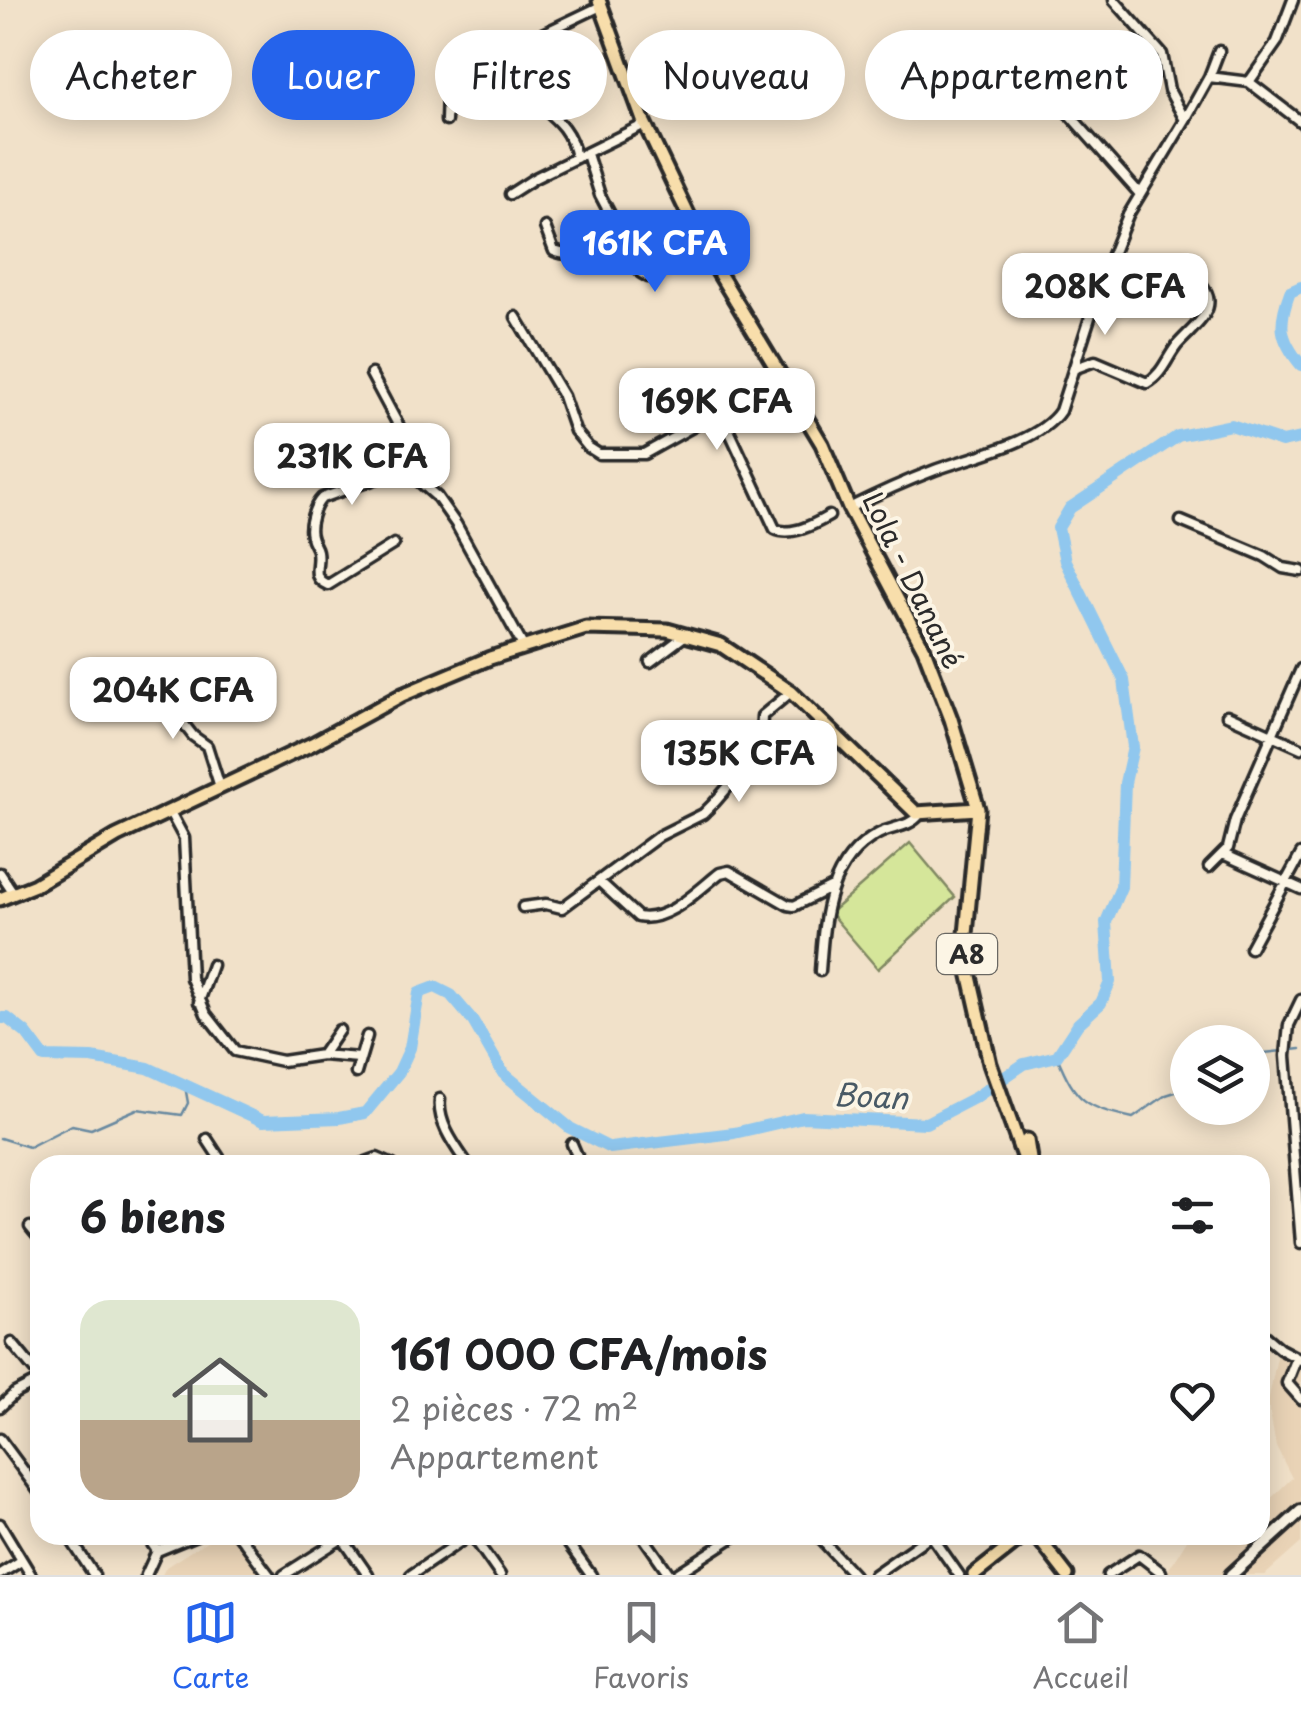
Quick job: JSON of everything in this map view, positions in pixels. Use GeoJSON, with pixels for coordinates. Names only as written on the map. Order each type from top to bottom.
{"type":"FeatureCollection","features":[{"type":"Feature","properties":{"kind":"main road","name":"Lola - Danané"},"geometry":{"type":"LineString","coordinates":[[600,3],[645,124],[705,250],[822,444],[849,508],[924,649],[952,719],[978,809],[966,934],[968,972],[990,1064],[1025,1155]]}},
{"type":"Feature","properties":{"kind":"main road"},"geometry":{"type":"LineString","coordinates":[[0,899],[117,836],[312,744],[402,694],[523,646],[586,628],[687,634],[721,645],[790,692],[920,815],[978,809]]}},
{"type":"Feature","properties":{"kind":"main road","name":"Lola - Danané"},"geometry":{"type":"LineString","coordinates":[[1027,1140],[1028,1155]]}},
{"type":"Feature","properties":{"kind":"main road"},"geometry":{"type":"LineString","coordinates":[[974,1575],[1012,1545]]}},
{"type":"Feature","properties":{"kind":"main road"},"geometry":{"type":"LineString","coordinates":[[1044,1545],[1067,1575]]}},
{"type":"Feature","properties":{"kind":"street"},"geometry":{"type":"LineString","coordinates":[[1114,0],[1165,59],[1169,90],[1185,120]]}},
{"type":"Feature","properties":{"kind":"street"},"geometry":{"type":"LineString","coordinates":[[1248,82],[1276,42],[1292,0]]}},
{"type":"Feature","properties":{"kind":"street"},"geometry":{"type":"LineString","coordinates":[[446,121],[448,92],[501,44],[538,36],[600,3]]}},
{"type":"Feature","properties":{"kind":"street"},"geometry":{"type":"LineString","coordinates":[[849,508],[935,470],[1010,445],[1047,426],[1060,411],[1103,277],[1139,193],[1210,77],[1219,51]]}},
{"type":"Feature","properties":{"kind":"street"},"geometry":{"type":"LineString","coordinates":[[1210,77],[1248,82],[1301,122]]}},
{"type":"Feature","properties":{"kind":"street"},"geometry":{"type":"LineString","coordinates":[[558,120],[574,143],[576,158]]}},
{"type":"Feature","properties":{"kind":"street"},"geometry":{"type":"LineString","coordinates":[[1074,120],[1139,193]]}},
{"type":"Feature","properties":{"kind":"street"},"geometry":{"type":"LineString","coordinates":[[510,194],[645,124]]}},
{"type":"Feature","properties":{"kind":"street"},"geometry":{"type":"LineString","coordinates":[[587,154],[600,196],[638,270],[648,277],[705,250]]}},
{"type":"Feature","properties":{"kind":"street"},"geometry":{"type":"LineString","coordinates":[[545,228],[554,251],[562,254],[580,253],[621,237]]}},
{"type":"Feature","properties":{"kind":"street"},"geometry":{"type":"LineString","coordinates":[[1076,368],[1095,361],[1148,383],[1155,379],[1206,312],[1206,290],[1194,278]]}},
{"type":"Feature","properties":{"kind":"street"},"geometry":{"type":"LineString","coordinates":[[516,317],[563,396],[580,440],[599,454],[644,454],[782,377]]}},
{"type":"Feature","properties":{"kind":"street"},"geometry":{"type":"LineString","coordinates":[[371,374],[410,448],[408,457],[415,479],[437,497],[456,524],[523,646]]}},
{"type":"Feature","properties":{"kind":"street"},"geometry":{"type":"LineString","coordinates":[[720,413],[775,529],[790,532],[829,516]]}},
{"type":"Feature","properties":{"kind":"street"},"geometry":{"type":"LineString","coordinates":[[394,544],[328,585],[321,582],[315,571],[317,548],[310,532],[316,504],[322,498],[381,477],[408,457]]}},
{"type":"Feature","properties":{"kind":"street"},"geometry":{"type":"LineString","coordinates":[[1181,521],[1284,568],[1301,571]]}},
{"type":"Feature","properties":{"kind":"street"},"geometry":{"type":"LineString","coordinates":[[650,662],[687,634]]}},
{"type":"Feature","properties":{"kind":"street"},"geometry":{"type":"LineString","coordinates":[[1209,867],[1230,842],[1260,760],[1301,669]]}},
{"type":"Feature","properties":{"kind":"street"},"geometry":{"type":"LineString","coordinates":[[162,680],[179,718],[207,746],[220,789]]}},
{"type":"Feature","properties":{"kind":"street"},"geometry":{"type":"LineString","coordinates":[[524,907],[546,904],[562,908],[659,836],[703,814],[756,756],[762,716],[790,692]]}},
{"type":"Feature","properties":{"kind":"street"},"geometry":{"type":"LineString","coordinates":[[1227,715],[1301,748]]}},
{"type":"Feature","properties":{"kind":"street"},"geometry":{"type":"LineString","coordinates":[[170,812],[184,838],[191,978],[199,1002],[235,1051],[282,1062],[322,1055],[358,1058]]}},
{"type":"Feature","properties":{"kind":"street"},"geometry":{"type":"LineString","coordinates":[[820,971],[830,888],[842,866],[874,836],[914,822],[920,815]]}},
{"type":"Feature","properties":{"kind":"street"},"geometry":{"type":"LineString","coordinates":[[1223,854],[1301,888]]}},
{"type":"Feature","properties":{"kind":"street"},"geometry":{"type":"LineString","coordinates":[[1250,948],[1301,854]]}},
{"type":"Feature","properties":{"kind":"street"},"geometry":{"type":"LineString","coordinates":[[600,882],[644,919],[662,915],[729,871],[788,905],[794,906],[830,888]]}},
{"type":"Feature","properties":{"kind":"street"},"geometry":{"type":"LineString","coordinates":[[0,873],[14,894]]}},
{"type":"Feature","properties":{"kind":"street"},"geometry":{"type":"LineString","coordinates":[[199,1002],[212,965]]}},
{"type":"Feature","properties":{"kind":"street"},"geometry":{"type":"LineString","coordinates":[[1301,1000],[1289,1026],[1286,1056],[1301,1243]]}},
{"type":"Feature","properties":{"kind":"street"},"geometry":{"type":"LineString","coordinates":[[322,1055],[339,1030]]}},
{"type":"Feature","properties":{"kind":"street"},"geometry":{"type":"LineString","coordinates":[[356,1073],[366,1036]]}},
{"type":"Feature","properties":{"kind":"street"},"geometry":{"type":"LineString","coordinates":[[440,1099],[439,1111],[462,1155]]}},
{"type":"Feature","properties":{"kind":"street"},"geometry":{"type":"LineString","coordinates":[[207,1140],[217,1155]]}},
{"type":"Feature","properties":{"kind":"street"},"geometry":{"type":"LineString","coordinates":[[572,1144],[577,1155]]}},
{"type":"Feature","properties":{"kind":"street"},"geometry":{"type":"LineString","coordinates":[[1270,1339],[1299,1360],[1288,1383],[1301,1399]]}},
{"type":"Feature","properties":{"kind":"street"},"geometry":{"type":"LineString","coordinates":[[12,1343],[30,1365]]}},
{"type":"Feature","properties":{"kind":"street"},"geometry":{"type":"LineString","coordinates":[[0,1408],[30,1383]]}},
{"type":"Feature","properties":{"kind":"street"},"geometry":{"type":"LineString","coordinates":[[0,1439],[30,1480]]}},
{"type":"Feature","properties":{"kind":"street"},"geometry":{"type":"LineString","coordinates":[[1270,1539],[1301,1511]]}},
{"type":"Feature","properties":{"kind":"street"},"geometry":{"type":"LineString","coordinates":[[0,1524],[31,1575]]}},
{"type":"Feature","properties":{"kind":"street"},"geometry":{"type":"LineString","coordinates":[[74,1545],[94,1575]]}},
{"type":"Feature","properties":{"kind":"street"},"geometry":{"type":"LineString","coordinates":[[153,1545],[157,1551]]}},
{"type":"Feature","properties":{"kind":"street"},"geometry":{"type":"LineString","coordinates":[[144,1573],[157,1551],[172,1545]]}},
{"type":"Feature","properties":{"kind":"street"},"geometry":{"type":"LineString","coordinates":[[246,1545],[268,1575]]}},
{"type":"Feature","properties":{"kind":"street"},"geometry":{"type":"LineString","coordinates":[[284,1575],[331,1545]]}},
{"type":"Feature","properties":{"kind":"street"},"geometry":{"type":"LineString","coordinates":[[349,1545],[368,1575]]}},
{"type":"Feature","properties":{"kind":"street"},"geometry":{"type":"LineString","coordinates":[[411,1575],[456,1545]]}},
{"type":"Feature","properties":{"kind":"street"},"geometry":{"type":"LineString","coordinates":[[478,1545],[500,1575]]}},
{"type":"Feature","properties":{"kind":"street"},"geometry":{"type":"LineString","coordinates":[[569,1545],[591,1575]]}},
{"type":"Feature","properties":{"kind":"street"},"geometry":{"type":"LineString","coordinates":[[650,1545],[672,1575],[721,1545]]}},
{"type":"Feature","properties":{"kind":"street"},"geometry":{"type":"LineString","coordinates":[[826,1545],[854,1575]]}},
{"type":"Feature","properties":{"kind":"street"},"geometry":{"type":"LineString","coordinates":[[874,1575],[917,1545]]}},
{"type":"Feature","properties":{"kind":"street"},"geometry":{"type":"LineString","coordinates":[[938,1545],[958,1575]]}},
{"type":"Feature","properties":{"kind":"street"},"geometry":{"type":"LineString","coordinates":[[1231,1575],[1264,1545]]}},
{"type":"Feature","properties":{"kind":"street"},"geometry":{"type":"LineString","coordinates":[[1108,1575],[1139,1555],[1162,1572]]}},
{"type":"Feature","properties":{"kind":"street"},"geometry":{"type":"LineString","coordinates":[[0,1574],[20,1560]]}},
{"type":"Feature","properties":{"kind":"shaded area"},"geometry":{"type":"Polygon","coordinates":[[[1278,1352],[1301,1363],[1301,1543],[1265,1575],[1170,1575],[1167,1572],[1184,1545],[1270,1545],[1270,1499],[1292,1478],[1276,1446],[1270,1392],[1278,1352]]]}},
{"type":"Feature","properties":{"kind":"shaded area"},"geometry":{"type":"Polygon","coordinates":[[[200,1545],[238,1545],[261,1575],[162,1575],[166,1567],[200,1545]]]}},
{"type":"Feature","properties":{"kind":"green space"},"geometry":{"type":"Polygon","coordinates":[[[910,843],[955,897],[878,969],[830,913],[910,843]]]}},
{"type":"Feature","properties":{"kind":"waterway","name":"Boan"},"geometry":{"type":"LineString","coordinates":[[1301,287],[1290,292],[1282,322],[1288,347],[1301,365]]}},
{"type":"Feature","properties":{"kind":"waterway","name":"Boan"},"geometry":{"type":"LineString","coordinates":[[0,1018],[7,1018],[26,1033],[44,1057],[92,1058],[148,1068],[263,1121],[339,1118],[365,1113],[399,1072],[410,1048],[419,993],[435,987],[451,995],[473,1021],[503,1073],[570,1128],[610,1148],[734,1133],[803,1117],[926,1123],[976,1097],[1024,1064],[1057,1056],[1078,1024],[1101,1003],[1110,982],[1106,922],[1121,887],[1125,783],[1133,747],[1124,680],[1065,561],[1058,528],[1070,508],[1178,436],[1231,425],[1282,442],[1301,438]]}},
{"type":"Feature","properties":{"kind":"waterway"},"geometry":{"type":"LineString","coordinates":[[1270,1052],[1301,1049]]}},
{"type":"Feature","properties":{"kind":"waterway"},"geometry":{"type":"LineString","coordinates":[[1057,1056],[1070,1084],[1093,1106],[1133,1118],[1170,1094]]}},
{"type":"Feature","properties":{"kind":"waterway"},"geometry":{"type":"LineString","coordinates":[[0,1138],[29,1147],[72,1125],[91,1129],[137,1109],[182,1115],[188,1103],[185,1086]]}}]}
